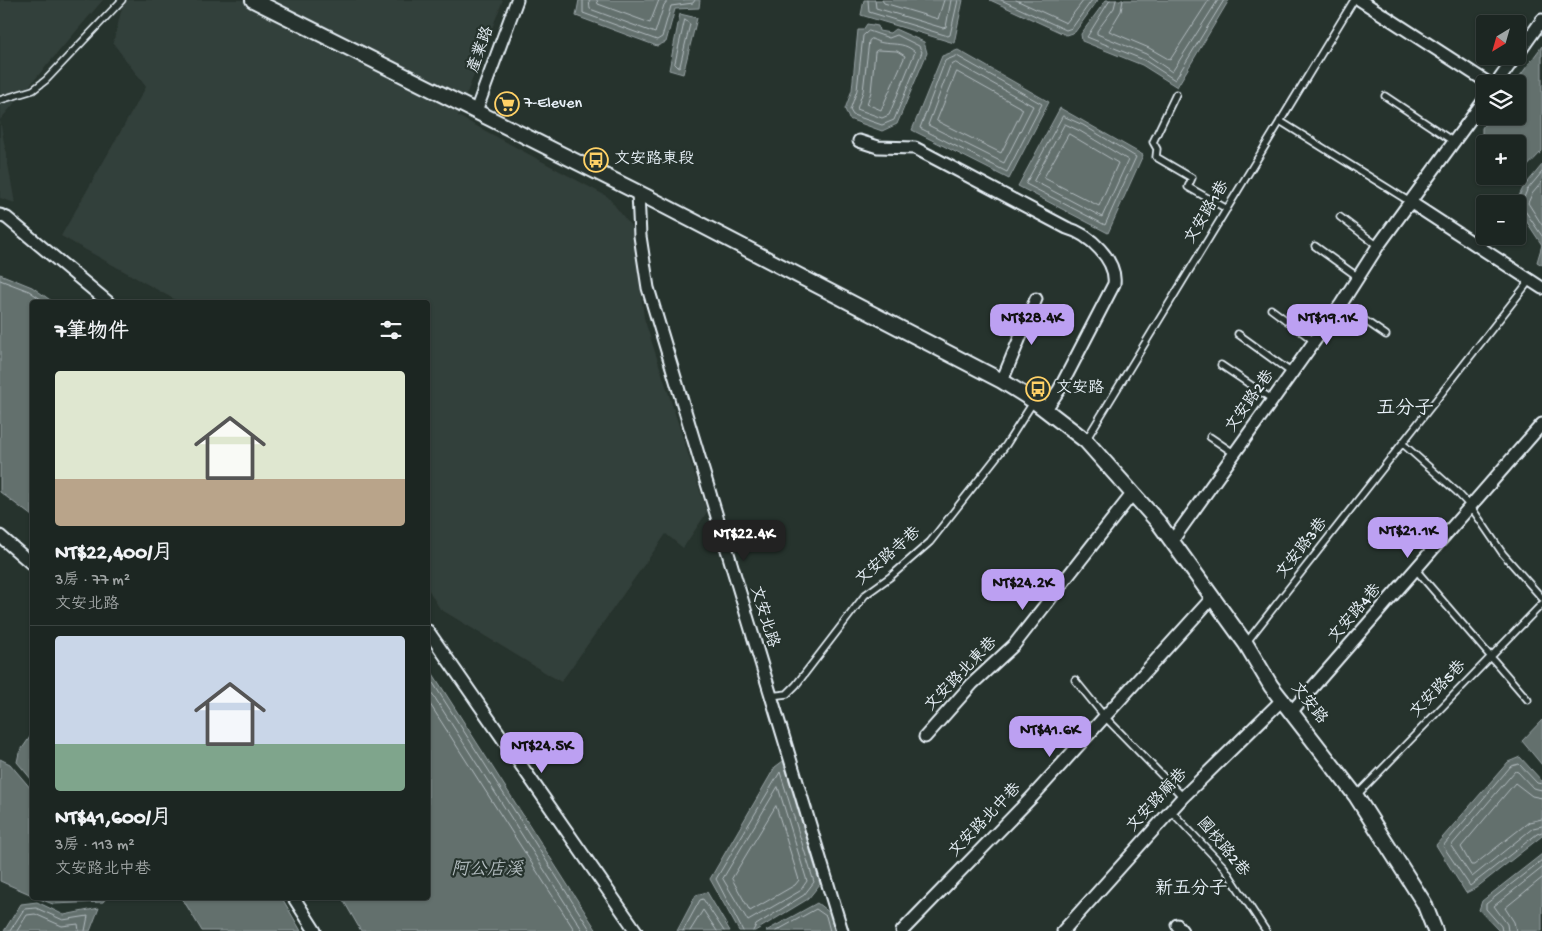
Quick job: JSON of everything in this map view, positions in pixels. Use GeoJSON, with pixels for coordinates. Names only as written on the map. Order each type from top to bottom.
{"type":"FeatureCollection","features":[{"type":"Feature","properties":{"kind":"street"},"geometry":{"type":"LineString","coordinates":[[253,0],[476,111]]}},
{"type":"Feature","properties":{"kind":"street","name":"產業路"},"geometry":{"type":"LineString","coordinates":[[476,111],[517,0]]}},
{"type":"Feature","properties":{"kind":"street"},"geometry":{"type":"LineString","coordinates":[[1360,0],[1476,75]]}},
{"type":"Feature","properties":{"kind":"street"},"geometry":{"type":"LineString","coordinates":[[1526,42],[1542,20]]}},
{"type":"Feature","properties":{"kind":"street","name":"文安路"},"geometry":{"type":"LineString","coordinates":[[476,111],[1002,381],[1040,406],[1086,441],[1133,493],[1172,541],[1246,644],[1271,686],[1356,796],[1424,903],[1435,931]]}},
{"type":"Feature","properties":{"kind":"street","name":"文安路2巷"},"geometry":{"type":"LineString","coordinates":[[1172,541],[1341,304],[1378,246],[1476,112]]}},
{"type":"Feature","properties":{"kind":"street"},"geometry":{"type":"LineString","coordinates":[[859,141],[878,147],[915,148],[1067,228],[1078,231],[1095,245],[1111,265],[1116,274],[1114,284],[1059,390],[1040,406]]}},
{"type":"Feature","properties":{"kind":"street","name":"文安北路"},"geometry":{"type":"LineString","coordinates":[[638,193],[640,236],[648,288],[842,931]]}},
{"type":"Feature","properties":{"kind":"street"},"geometry":{"type":"LineString","coordinates":[[1410,202],[1542,288]]}},
{"type":"Feature","properties":{"kind":"street"},"geometry":{"type":"LineString","coordinates":[[0,215],[7,218],[106,300]]}},
{"type":"Feature","properties":{"kind":"street"},"geometry":{"type":"LineString","coordinates":[[1002,381],[1036,299]]}},
{"type":"Feature","properties":{"kind":"street","name":"文安路4巷"},"geometry":{"type":"LineString","coordinates":[[1292,711],[1542,424]]}},
{"type":"Feature","properties":{"kind":"street","name":"文安路北東巷"},"geometry":{"type":"LineString","coordinates":[[925,737],[972,684],[1014,645],[1133,493]]}},
{"type":"Feature","properties":{"kind":"street"},"geometry":{"type":"LineString","coordinates":[[0,536],[30,562]]}},
{"type":"Feature","properties":{"kind":"street","name":"文安路北中巷"},"geometry":{"type":"LineString","coordinates":[[902,931],[1105,717],[1212,598]]}},
{"type":"Feature","properties":{"kind":"street"},"geometry":{"type":"LineString","coordinates":[[430,635],[636,931]]}},
{"type":"Feature","properties":{"kind":"street","name":"文安路廟巷"},"geometry":{"type":"LineString","coordinates":[[1063,931],[1183,796],[1282,700]]}},
{"type":"Feature","properties":{"kind":"street"},"geometry":{"type":"LineString","coordinates":[[295,900],[315,931]]}},
{"type":"Feature","properties":{"kind":"lane"},"geometry":{"type":"LineString","coordinates":[[0,100],[33,90],[46,80],[122,0]]}},
{"type":"Feature","properties":{"kind":"lane","name":"文安路1巷"},"geometry":{"type":"LineString","coordinates":[[1086,441],[1354,0]]}},
{"type":"Feature","properties":{"kind":"lane"},"geometry":{"type":"LineString","coordinates":[[1176,94],[1153,142],[1157,149],[1156,157],[1192,178],[1188,187],[1227,209]]}},
{"type":"Feature","properties":{"kind":"lane"},"geometry":{"type":"LineString","coordinates":[[1385,96],[1457,138]]}},
{"type":"Feature","properties":{"kind":"lane"},"geometry":{"type":"LineString","coordinates":[[1280,121],[1410,202]]}},
{"type":"Feature","properties":{"kind":"lane"},"geometry":{"type":"LineString","coordinates":[[1340,217],[1378,246]]}},
{"type":"Feature","properties":{"kind":"lane"},"geometry":{"type":"LineString","coordinates":[[1315,246],[1358,277]]}},
{"type":"Feature","properties":{"kind":"lane","name":"文安路3巷"},"geometry":{"type":"LineString","coordinates":[[1246,644],[1530,280]]}},
{"type":"Feature","properties":{"kind":"lane"},"geometry":{"type":"LineString","coordinates":[[1341,304],[1386,335]]}},
{"type":"Feature","properties":{"kind":"lane"},"geometry":{"type":"LineString","coordinates":[[1271,310],[1314,341]]}},
{"type":"Feature","properties":{"kind":"lane"},"geometry":{"type":"LineString","coordinates":[[1238,334],[1292,373]]}},
{"type":"Feature","properties":{"kind":"lane"},"geometry":{"type":"LineString","coordinates":[[1222,365],[1273,400]]}},
{"type":"Feature","properties":{"kind":"lane","name":"文安路寺巷"},"geometry":{"type":"LineString","coordinates":[[770,696],[788,694],[796,686],[865,594],[897,571],[930,542],[1006,445],[1040,406]]}},
{"type":"Feature","properties":{"kind":"lane"},"geometry":{"type":"LineString","coordinates":[[1210,436],[1234,454]]}},
{"type":"Feature","properties":{"kind":"lane"},"geometry":{"type":"LineString","coordinates":[[1403,444],[1458,492],[1471,507],[1503,554],[1542,598]]}},
{"type":"Feature","properties":{"kind":"lane"},"geometry":{"type":"LineString","coordinates":[[1416,570],[1528,700]]}},
{"type":"Feature","properties":{"kind":"lane","name":"文安路5巷"},"geometry":{"type":"LineString","coordinates":[[1356,796],[1542,604]]}},
{"type":"Feature","properties":{"kind":"lane"},"geometry":{"type":"LineString","coordinates":[[1075,680],[1105,717],[1183,796]]}},
{"type":"Feature","properties":{"kind":"lane","name":"國校路2巷"},"geometry":{"type":"LineString","coordinates":[[1170,810],[1224,868],[1266,931]]}},
{"type":"Feature","properties":{"kind":"shaded area"},"geometry":{"type":"Polygon","coordinates":[[[0,0],[103,0],[0,120],[0,0]]]}},
{"type":"Feature","properties":{"kind":"shaded area"},"geometry":{"type":"Polygon","coordinates":[[[124,0],[503,0],[458,116],[608,197],[634,230],[644,318],[707,512],[683,548],[666,534],[561,682],[440,609],[430,592],[430,300],[175,300],[61,236],[146,87],[113,43],[124,0]]]}},
{"type":"Feature","properties":{"kind":"shaded area"},"geometry":{"type":"Polygon","coordinates":[[[0,120],[15,203],[0,198],[0,120]]]}},
{"type":"Feature","properties":{"kind":"water"},"geometry":{"type":"Polygon","coordinates":[[[579,0],[700,0],[699,8],[675,9],[666,42],[657,46],[576,16],[579,0]]]}},
{"type":"Feature","properties":{"kind":"water"},"geometry":{"type":"Polygon","coordinates":[[[864,0],[963,0],[954,43],[861,15],[864,0]]]}},
{"type":"Feature","properties":{"kind":"water"},"geometry":{"type":"Polygon","coordinates":[[[990,0],[1098,0],[1075,32],[1066,35],[990,0]]]}},
{"type":"Feature","properties":{"kind":"water"},"geometry":{"type":"Polygon","coordinates":[[[1106,0],[1229,0],[1177,87],[1142,65],[1082,41],[1081,34],[1106,0]]]}},
{"type":"Feature","properties":{"kind":"water"},"geometry":{"type":"Polygon","coordinates":[[[680,14],[697,18],[683,74],[669,70],[680,14]]]}},
{"type":"Feature","properties":{"kind":"water"},"geometry":{"type":"Polygon","coordinates":[[[867,24],[878,26],[879,31],[890,33],[895,29],[924,42],[927,53],[897,124],[882,131],[849,119],[845,109],[852,90],[858,30],[863,30],[867,24]]]}},
{"type":"Feature","properties":{"kind":"water"},"geometry":{"type":"Polygon","coordinates":[[[1542,46],[1542,151],[1526,168],[1526,135],[1482,135],[1484,125],[1526,125],[1526,75],[1521,75],[1542,46]]]}},
{"type":"Feature","properties":{"kind":"water"},"geometry":{"type":"Polygon","coordinates":[[[958,50],[1049,102],[1009,179],[912,130],[942,56],[958,50]]]}},
{"type":"Feature","properties":{"kind":"water"},"geometry":{"type":"Polygon","coordinates":[[[1060,108],[1143,155],[1108,233],[1018,186],[1060,108]]]}},
{"type":"Feature","properties":{"kind":"water"},"geometry":{"type":"Polygon","coordinates":[[[1542,165],[1542,245],[1526,221],[1526,195],[1520,195],[1542,165]]]}},
{"type":"Feature","properties":{"kind":"water"},"geometry":{"type":"Polygon","coordinates":[[[1542,245],[1542,265],[1537,262],[1542,245]]]}},
{"type":"Feature","properties":{"kind":"water"},"geometry":{"type":"Polygon","coordinates":[[[0,274],[32,287],[50,300],[30,300],[30,514],[0,492],[0,274]]]}},
{"type":"Feature","properties":{"kind":"water","name":"阿公店溪"},"geometry":{"type":"Polygon","coordinates":[[[430,669],[597,931],[361,931],[343,900],[430,900],[430,669]]]}},
{"type":"Feature","properties":{"kind":"water"},"geometry":{"type":"Polygon","coordinates":[[[1542,720],[1542,765],[1522,741],[1542,720]]]}},
{"type":"Feature","properties":{"kind":"water"},"geometry":{"type":"Polygon","coordinates":[[[30,737],[30,778],[17,762],[19,753],[30,737]]]}},
{"type":"Feature","properties":{"kind":"water"},"geometry":{"type":"Polygon","coordinates":[[[1520,757],[1542,781],[1542,836],[1476,888],[1466,893],[1436,845],[1508,762],[1520,757]]]}},
{"type":"Feature","properties":{"kind":"water"},"geometry":{"type":"Polygon","coordinates":[[[0,759],[10,764],[30,788],[30,894],[0,881],[0,759]]]}},
{"type":"Feature","properties":{"kind":"water"},"geometry":{"type":"Polygon","coordinates":[[[783,761],[820,884],[808,899],[755,931],[739,931],[710,879],[775,767],[783,761]]]}},
{"type":"Feature","properties":{"kind":"water"},"geometry":{"type":"Polygon","coordinates":[[[1542,854],[1542,931],[1499,931],[1479,910],[1482,901],[1542,854]]]}},
{"type":"Feature","properties":{"kind":"water"},"geometry":{"type":"Polygon","coordinates":[[[707,892],[730,931],[677,931],[696,895],[707,892]]]}},
{"type":"Feature","properties":{"kind":"water"},"geometry":{"type":"Polygon","coordinates":[[[42,900],[104,900],[103,902],[53,904],[42,900]]]}},
{"type":"Feature","properties":{"kind":"water"},"geometry":{"type":"Polygon","coordinates":[[[183,900],[283,900],[301,931],[202,931],[183,900]]]}},
{"type":"Feature","properties":{"kind":"water"},"geometry":{"type":"Polygon","coordinates":[[[37,902],[64,915],[99,908],[90,931],[4,931],[21,904],[37,902]]]}},
{"type":"Feature","properties":{"kind":"water"},"geometry":{"type":"Polygon","coordinates":[[[817,903],[830,913],[835,931],[766,931],[817,903]]]}},
{"type":"Feature","properties":{"kind":"place","name":"7-Eleven"},"geometry":{"type":"Point","coordinates":[507,104]}},
{"type":"Feature","properties":{"kind":"place","name":"文安路東段"},"geometry":{"type":"Point","coordinates":[596,160]}},
{"type":"Feature","properties":{"kind":"place","name":"文安路"},"geometry":{"type":"Point","coordinates":[1038,389]}},
{"type":"Feature","properties":{"kind":"district","name":"五分子"},"geometry":{"type":"Point","coordinates":[1405,409]}},
{"type":"Feature","properties":{"kind":"district","name":"新五分子"},"geometry":{"type":"Point","coordinates":[1191,889]}}]}
